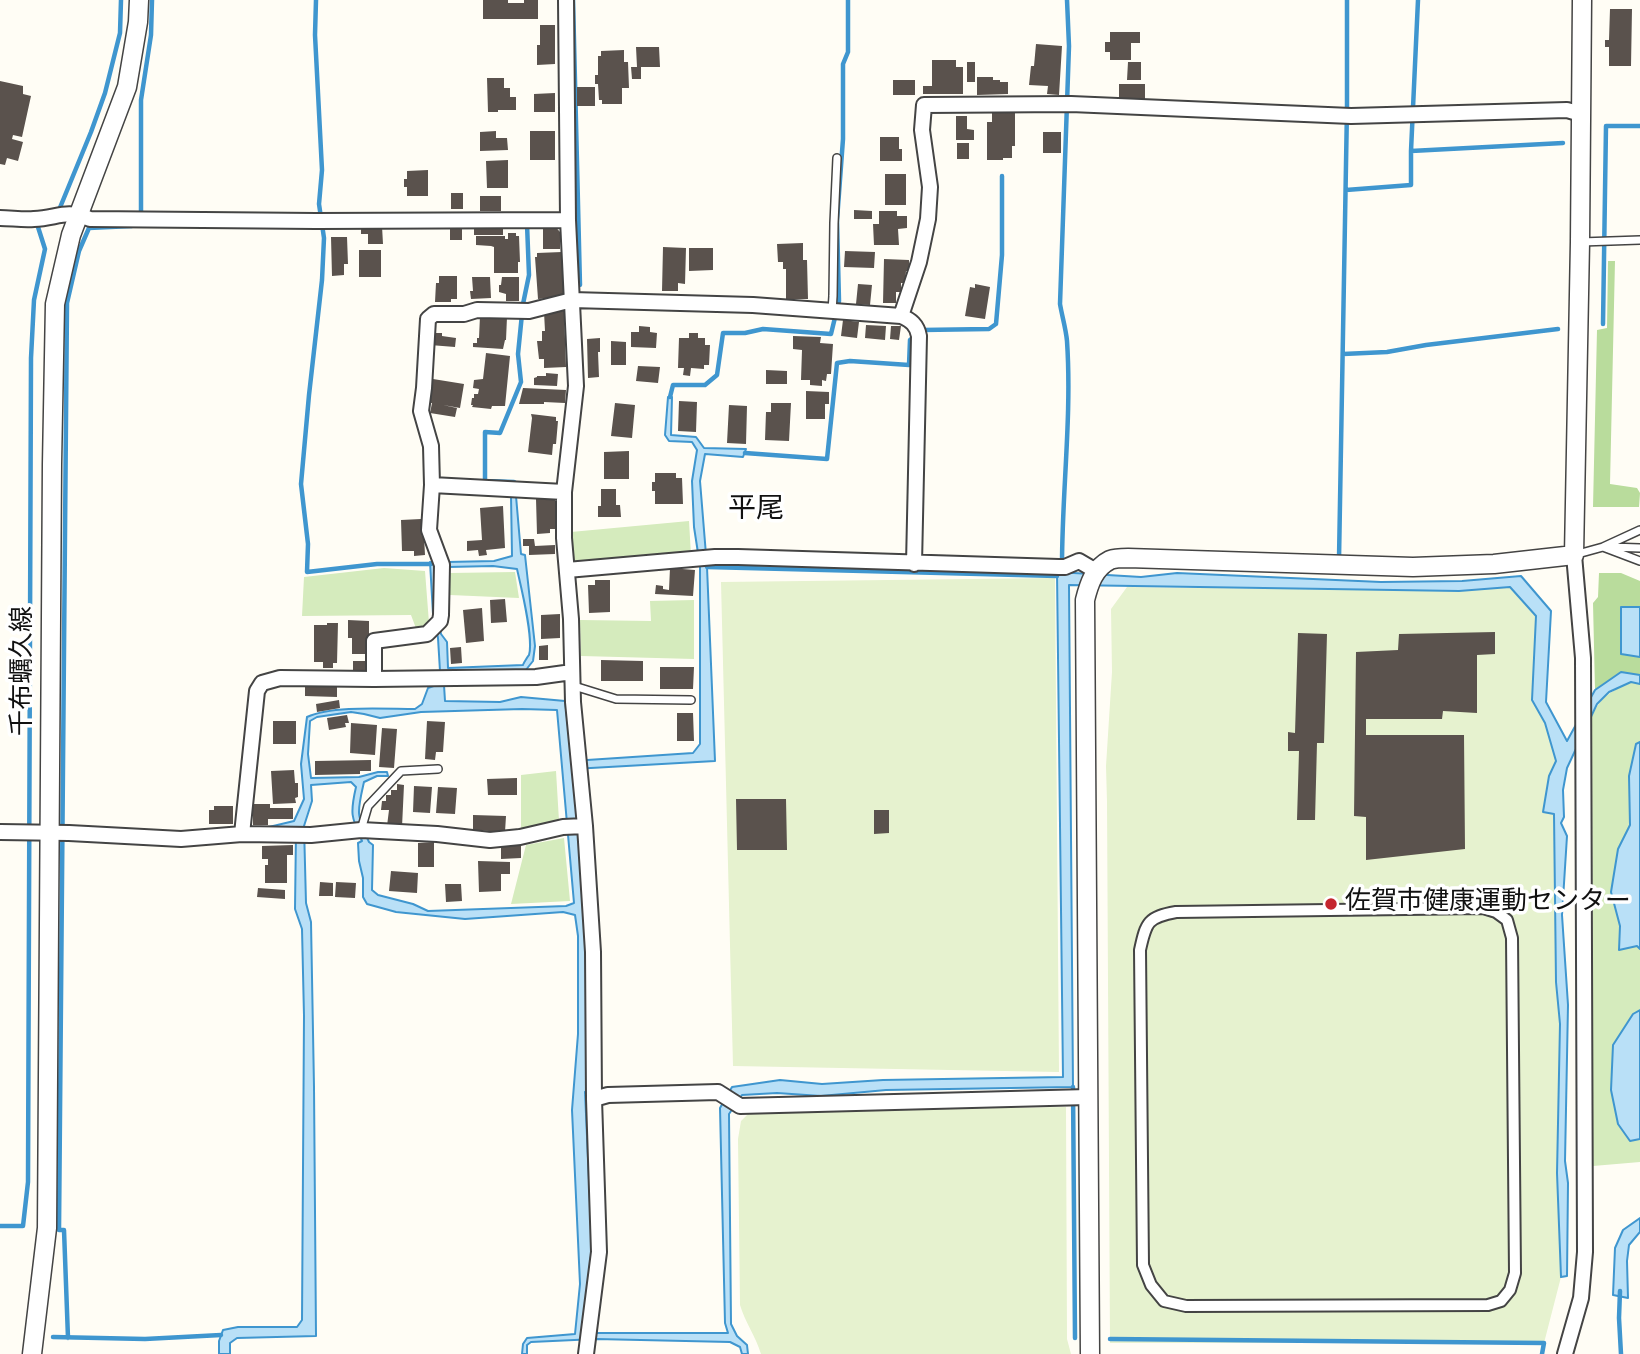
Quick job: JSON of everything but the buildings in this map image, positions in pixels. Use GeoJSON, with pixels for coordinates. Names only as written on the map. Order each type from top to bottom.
{"type":"FeatureCollection","features":[{"type":"Feature","properties":{"kind":"street","name":"千布蠣久線"},"geometry":{"type":"LineString","coordinates":[[32,1354],[47,1228],[47,833],[55,304],[71,235],[127,87],[139,0]]}},
{"type":"Feature","properties":{"kind":"street"},"geometry":{"type":"LineString","coordinates":[[566,0],[568,220],[576,386],[564,492],[564,538],[593,953],[598,1252],[587,1349]]}},
{"type":"Feature","properties":{"kind":"street"},"geometry":{"type":"LineString","coordinates":[[1565,1354],[1581,1298],[1585,1251],[1584,712],[1583,658],[1574,555],[1587,242],[1581,114],[1582,0]]}},
{"type":"Feature","properties":{"kind":"street"},"geometry":{"type":"LineString","coordinates":[[901,316],[919,262],[928,219],[930,187],[922,130],[924,105],[1066,104],[1346,116],[1567,110],[1581,114]]}},
{"type":"Feature","properties":{"kind":"street"},"geometry":{"type":"LineString","coordinates":[[0,218],[39,219],[66,213],[90,219],[142,220],[568,220]]}},
{"type":"Feature","properties":{"kind":"street"},"geometry":{"type":"LineString","coordinates":[[374,679],[374,641],[427,634],[441,615],[442,565],[429,530],[432,446],[421,411],[428,319],[434,314],[464,314],[477,310],[523,311],[572,300],[753,306],[901,316],[909,320],[918,332],[914,564]]}},
{"type":"Feature","properties":{"kind":"street"},"geometry":{"type":"LineString","coordinates":[[432,485],[564,492]]}},
{"type":"Feature","properties":{"kind":"street"},"geometry":{"type":"LineString","coordinates":[[1090,1354],[1078,1097],[1085,600],[1096,571],[1111,559],[1128,558],[1413,567],[1494,564],[1574,555]]}},
{"type":"Feature","properties":{"kind":"street"},"geometry":{"type":"LineString","coordinates":[[567,570],[738,557],[1062,567],[1079,561],[1096,571]]}},
{"type":"Feature","properties":{"kind":"street"},"geometry":{"type":"LineString","coordinates":[[242,834],[257,691],[262,682],[280,678],[573,679]]}},
{"type":"Feature","properties":{"kind":"street"},"geometry":{"type":"LineString","coordinates":[[0,832],[181,839],[242,834],[311,835],[362,828],[490,840],[520,837],[563,827],[585,826]]}},
{"type":"Feature","properties":{"kind":"street"},"geometry":{"type":"LineString","coordinates":[[1483,908],[1496,912],[1507,920],[1512,938],[1514,1100],[1515,1273],[1510,1290],[1501,1301],[1488,1305],[1335,1305],[1186,1306],[1164,1301],[1152,1285],[1143,1265],[1140,950],[1144,931],[1156,916],[1176,912],[1483,908]]}},
{"type":"Feature","properties":{"kind":"street"},"geometry":{"type":"LineString","coordinates":[[594,1099],[608,1095],[718,1092],[740,1106],[1078,1097]]}},
{"type":"Feature","properties":{"kind":"lane"},"geometry":{"type":"LineString","coordinates":[[837,158],[833,296],[837,312]]}},
{"type":"Feature","properties":{"kind":"lane"},"geometry":{"type":"LineString","coordinates":[[1587,242],[1640,240]]}},
{"type":"Feature","properties":{"kind":"lane"},"geometry":{"type":"LineString","coordinates":[[1574,555],[1603,547],[1640,530]]}},
{"type":"Feature","properties":{"kind":"lane"},"geometry":{"type":"LineString","coordinates":[[1603,547],[1640,548]]}},
{"type":"Feature","properties":{"kind":"lane"},"geometry":{"type":"LineString","coordinates":[[1603,547],[1640,561]]}},
{"type":"Feature","properties":{"kind":"lane"},"geometry":{"type":"LineString","coordinates":[[573,679],[616,699],[691,700]]}},
{"type":"Feature","properties":{"kind":"lane"},"geometry":{"type":"LineString","coordinates":[[362,828],[368,806],[401,771],[438,769]]}},
{"type":"Feature","properties":{"kind":"green space"},"geometry":{"type":"Polygon","coordinates":[[[1608,261],[1615,261],[1610,484],[1637,488],[1640,493],[1639,507],[1593,507],[1597,330],[1607,328],[1608,261]]]}},
{"type":"Feature","properties":{"kind":"green space"},"geometry":{"type":"Polygon","coordinates":[[[689,521],[691,555],[575,565],[571,532],[689,521]]]}},
{"type":"Feature","properties":{"kind":"green space"},"geometry":{"type":"Polygon","coordinates":[[[384,568],[425,571],[429,623],[417,631],[411,615],[302,616],[304,577],[384,568]]]}},
{"type":"Feature","properties":{"kind":"green space"},"geometry":{"type":"Polygon","coordinates":[[[515,572],[519,598],[450,595],[450,573],[515,572]]]}},
{"type":"Feature","properties":{"kind":"green space"},"geometry":{"type":"Polygon","coordinates":[[[1599,573],[1621,573],[1640,581],[1640,607],[1621,607],[1621,654],[1640,657],[1640,675],[1621,672],[1595,690],[1593,603],[1598,597],[1599,573]]]}},
{"type":"Feature","properties":{"kind":"green space"},"geometry":{"type":"Polygon","coordinates":[[[1055,578],[1059,1072],[733,1066],[721,582],[1055,578]]]}},
{"type":"Feature","properties":{"kind":"green space","name":"佐賀市健康運動センター"},"geometry":{"type":"Polygon","coordinates":[[[1127,587],[1459,591],[1510,587],[1536,616],[1532,700],[1545,723],[1556,762],[1549,776],[1543,812],[1554,814],[1556,982],[1560,1024],[1557,1173],[1561,1277],[1544,1343],[1110,1343],[1106,766],[1112,672],[1111,609],[1127,587]]]}},
{"type":"Feature","properties":{"kind":"green space"},"geometry":{"type":"Polygon","coordinates":[[[694,600],[694,659],[581,656],[580,620],[651,621],[650,601],[694,600]]]}},
{"type":"Feature","properties":{"kind":"green space"},"geometry":{"type":"Polygon","coordinates":[[[1631,682],[1640,684],[1640,742],[1636,744],[1629,776],[1630,825],[1618,849],[1611,892],[1620,926],[1619,950],[1637,946],[1640,949],[1640,1010],[1633,1014],[1613,1045],[1611,1090],[1618,1124],[1630,1141],[1640,1139],[1640,1162],[1593,1166],[1592,716],[1608,695],[1631,682]]]}},
{"type":"Feature","properties":{"kind":"green space"},"geometry":{"type":"Polygon","coordinates":[[[556,771],[559,821],[521,829],[521,775],[556,771]]]}},
{"type":"Feature","properties":{"kind":"green space"},"geometry":{"type":"Polygon","coordinates":[[[564,838],[570,901],[511,904],[526,845],[564,838]]]}},
{"type":"Feature","properties":{"kind":"green space"},"geometry":{"type":"Polygon","coordinates":[[[1066,1107],[1067,1339],[1071,1354],[761,1354],[740,1305],[738,1139],[741,1121],[750,1112],[1066,1107]]]}},
{"type":"Feature","properties":{"kind":"water"},"geometry":{"type":"Polygon","coordinates":[[[668,397],[672,397],[671,435],[696,437],[704,448],[746,449],[743,457],[705,454],[700,481],[707,567],[715,761],[573,769],[581,839],[587,937],[589,1090],[585,1092],[592,1247],[582,1333],[728,1333],[725,1323],[720,1108],[732,1087],[780,1080],[822,1084],[883,1080],[1063,1077],[1057,572],[1141,577],[1177,573],[1381,582],[1462,581],[1521,576],[1551,611],[1546,702],[1567,741],[1595,690],[1621,672],[1640,675],[1640,684],[1631,682],[1609,692],[1597,704],[1567,768],[1563,790],[1564,817],[1561,823],[1567,836],[1562,915],[1568,1005],[1565,1161],[1568,1183],[1567,1276],[1561,1277],[1557,1173],[1560,1024],[1556,982],[1554,814],[1543,812],[1549,776],[1556,761],[1545,723],[1532,700],[1536,616],[1510,587],[1459,591],[1069,585],[1073,1087],[886,1090],[821,1096],[777,1093],[742,1095],[729,1114],[731,1324],[737,1336],[747,1345],[748,1354],[742,1354],[740,1347],[730,1342],[596,1339],[531,1342],[527,1345],[527,1354],[522,1354],[527,1338],[575,1334],[580,1284],[572,1110],[578,1034],[578,936],[575,915],[563,912],[465,919],[396,912],[367,904],[363,897],[359,861],[358,843],[362,841],[353,815],[356,787],[351,782],[311,785],[312,801],[304,826],[306,903],[311,922],[316,1336],[237,1338],[230,1343],[230,1354],[219,1354],[219,1341],[223,1330],[238,1327],[297,1327],[302,1320],[304,1016],[302,929],[295,909],[296,831],[251,828],[294,821],[304,799],[301,764],[307,717],[345,709],[415,709],[422,704],[428,688],[439,684],[438,638],[433,614],[430,562],[435,563],[435,608],[441,634],[447,642],[448,668],[523,665],[529,655],[530,637],[517,569],[493,566],[448,567],[447,562],[494,561],[512,556],[511,496],[516,496],[521,554],[525,555],[535,646],[533,661],[525,671],[447,672],[445,701],[500,702],[521,697],[565,701],[572,761],[693,753],[700,744],[700,566],[694,527],[692,481],[697,450],[692,442],[669,441],[665,435],[668,397]],[[557,710],[421,712],[380,718],[351,712],[317,717],[310,721],[308,754],[311,778],[359,777],[387,772],[388,776],[377,776],[364,782],[359,807],[362,825],[373,845],[372,890],[378,895],[428,911],[566,906],[574,903],[557,710]]]}},
{"type":"Feature","properties":{"kind":"water"},"geometry":{"type":"Polygon","coordinates":[[[1621,607],[1640,607],[1640,657],[1621,654],[1621,607]]]}},
{"type":"Feature","properties":{"kind":"water"},"geometry":{"type":"Polygon","coordinates":[[[1640,742],[1640,949],[1637,946],[1619,950],[1620,926],[1611,892],[1618,849],[1630,825],[1629,776],[1636,744],[1640,742]]]}},
{"type":"Feature","properties":{"kind":"water"},"geometry":{"type":"Polygon","coordinates":[[[1640,1010],[1640,1139],[1630,1141],[1618,1124],[1611,1090],[1613,1045],[1633,1014],[1640,1010]]]}},
{"type":"Feature","properties":{"kind":"water"},"geometry":{"type":"Polygon","coordinates":[[[1640,1218],[1640,1232],[1629,1245],[1628,1298],[1613,1295],[1615,1248],[1623,1230],[1640,1218]]]}},
{"type":"Feature","properties":{"kind":"waterway"},"geometry":{"type":"LineString","coordinates":[[57,211],[105,93],[120,33],[121,0]]}},
{"type":"Feature","properties":{"kind":"waterway"},"geometry":{"type":"LineString","coordinates":[[141,215],[141,100],[151,35],[152,0]]}},
{"type":"Feature","properties":{"kind":"waterway"},"geometry":{"type":"LineString","coordinates":[[316,0],[315,35],[322,170],[319,204],[324,238],[301,484],[308,544],[307,572],[377,564],[431,564]]}},
{"type":"Feature","properties":{"kind":"waterway"},"geometry":{"type":"LineString","coordinates":[[573,0],[580,285]]}},
{"type":"Feature","properties":{"kind":"waterway"},"geometry":{"type":"LineString","coordinates":[[670,397],[673,385],[705,385],[717,375],[723,333],[745,333],[763,329],[831,334],[839,301],[837,220],[843,139],[843,64],[848,52],[848,0]]}},
{"type":"Feature","properties":{"kind":"waterway"},"geometry":{"type":"LineString","coordinates":[[1062,565],[1068,397],[1067,341],[1060,304],[1069,46],[1067,0]]}},
{"type":"Feature","properties":{"kind":"waterway"},"geometry":{"type":"LineString","coordinates":[[1339,559],[1347,0]]}},
{"type":"Feature","properties":{"kind":"waterway"},"geometry":{"type":"LineString","coordinates":[[1346,190],[1411,185],[1418,0]]}},
{"type":"Feature","properties":{"kind":"waterway"},"geometry":{"type":"LineString","coordinates":[[1603,324],[1606,126],[1640,126]]}},
{"type":"Feature","properties":{"kind":"waterway"},"geometry":{"type":"LineString","coordinates":[[1411,151],[1563,143]]}},
{"type":"Feature","properties":{"kind":"waterway"},"geometry":{"type":"LineString","coordinates":[[745,453],[827,459],[837,363],[850,361],[909,365],[910,340],[922,330],[989,329],[996,324],[1002,255],[1002,176]]}},
{"type":"Feature","properties":{"kind":"waterway"},"geometry":{"type":"LineString","coordinates":[[0,1226],[23,1226],[28,1182],[31,358],[34,300],[45,249],[39,223]]}},
{"type":"Feature","properties":{"kind":"waterway"},"geometry":{"type":"LineString","coordinates":[[514,482],[485,481],[485,432],[500,433],[521,382],[518,354],[529,275],[527,224]]}},
{"type":"Feature","properties":{"kind":"waterway"},"geometry":{"type":"LineString","coordinates":[[68,1338],[64,1230],[59,1230],[67,303],[79,251],[89,228],[132,226]]}},
{"type":"Feature","properties":{"kind":"waterway"},"geometry":{"type":"LineString","coordinates":[[1343,354],[1387,352],[1558,329]]}},
{"type":"Feature","properties":{"kind":"waterway"},"geometry":{"type":"LineString","coordinates":[[707,567],[1057,576]]}},
{"type":"Feature","properties":{"kind":"waterway"},"geometry":{"type":"LineString","coordinates":[[1073,1087],[1075,1338]]}},
{"type":"Feature","properties":{"kind":"waterway"},"geometry":{"type":"LineString","coordinates":[[1620,1291],[1621,1354]]}},
{"type":"Feature","properties":{"kind":"waterway"},"geometry":{"type":"LineString","coordinates":[[53,1337],[145,1339],[221,1335]]}},
{"type":"Feature","properties":{"kind":"waterway"},"geometry":{"type":"LineString","coordinates":[[1110,1339],[1544,1343],[1542,1354]]}},
{"type":"Feature","properties":{"kind":"place","name":"佐賀市健康運動センター"},"geometry":{"type":"Point","coordinates":[1331,904]}},
{"type":"Feature","properties":{"kind":"district","name":"平尾"},"geometry":{"type":"Point","coordinates":[756,512]}}]}
